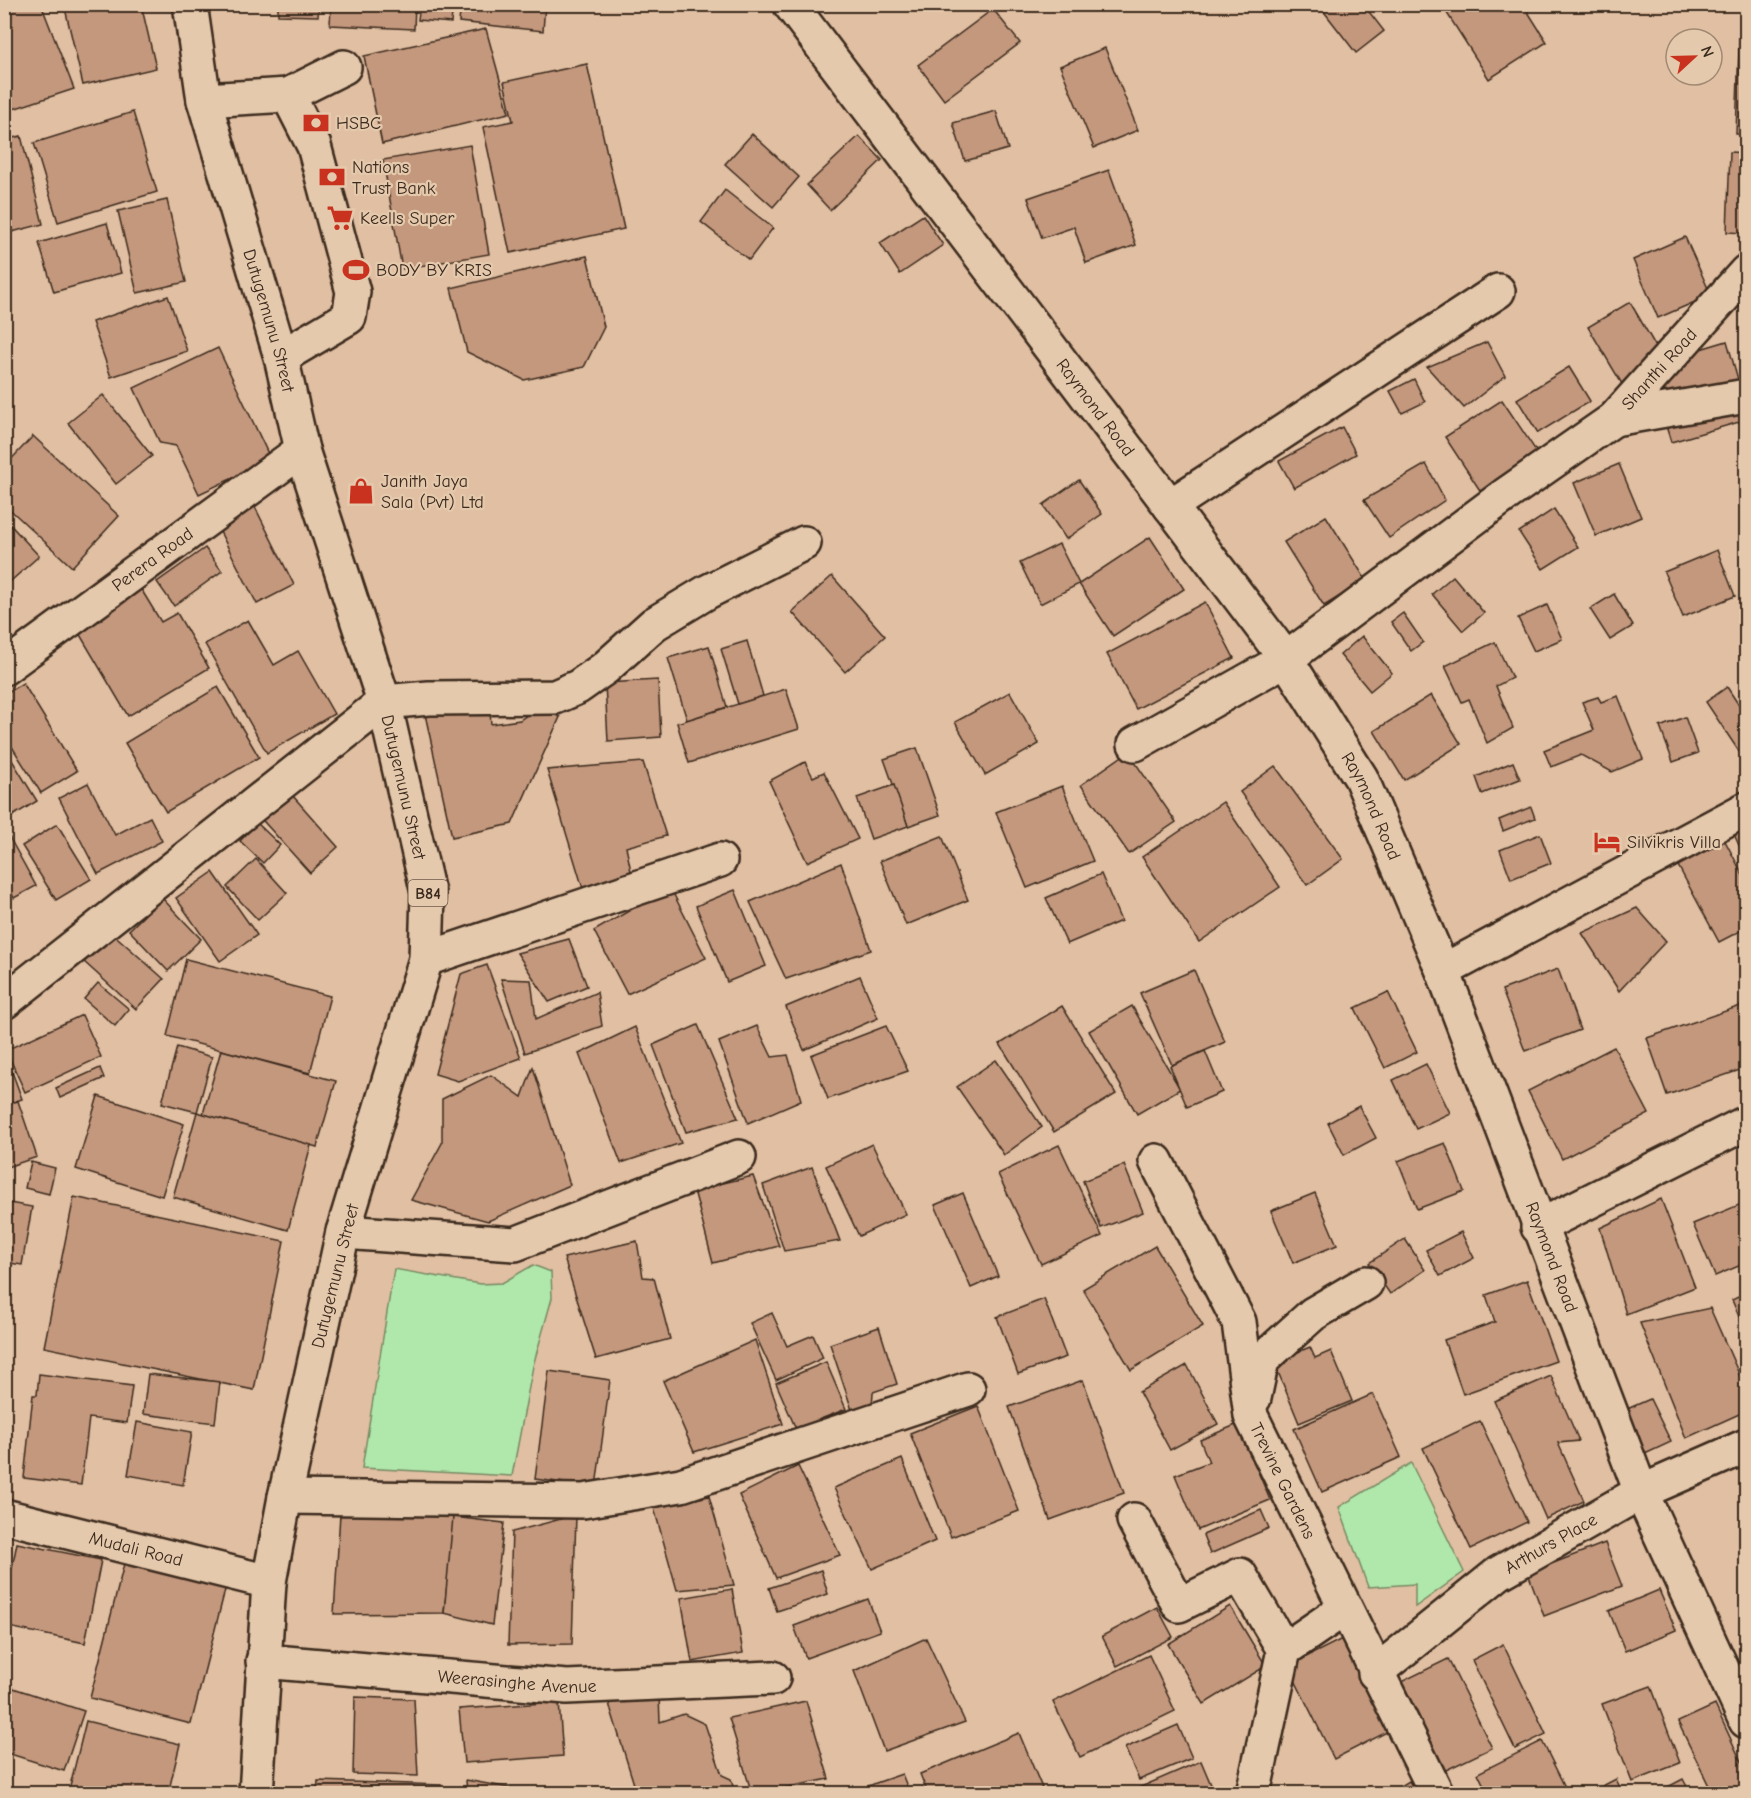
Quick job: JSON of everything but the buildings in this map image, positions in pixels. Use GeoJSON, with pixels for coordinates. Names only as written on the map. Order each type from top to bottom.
{"type":"FeatureCollection","features":[{"type":"Feature","properties":{"kind":"street","name":"Dutugemunu Street"},"geometry":{"type":"LineString","coordinates":[[190,4],[204,100],[281,357],[303,450],[384,702],[428,893],[426,959],[344,1232],[268,1582],[256,1794]]}},
{"type":"Feature","properties":{"kind":"street","name":"Raymond Road"},"geometry":{"type":"LineString","coordinates":[[790,4],[1286,658],[1361,778],[1443,971],[1538,1227],[1641,1492],[1746,1721]]}},
{"type":"Feature","properties":{"kind":"street"},"geometry":{"type":"LineString","coordinates":[[204,100],[288,95],[344,67]]}},
{"type":"Feature","properties":{"kind":"street"},"geometry":{"type":"LineString","coordinates":[[281,357],[349,317],[353,292],[314,146],[288,95]]}},
{"type":"Feature","properties":{"kind":"street","name":"Shanthi Road"},"geometry":{"type":"LineString","coordinates":[[1614,419],[1746,272]]}},
{"type":"Feature","properties":{"kind":"street"},"geometry":{"type":"LineString","coordinates":[[1170,506],[1498,291]]}},
{"type":"Feature","properties":{"kind":"street","name":"Shanthi Road"},"geometry":{"type":"LineString","coordinates":[[1614,419],[1746,396]]}},
{"type":"Feature","properties":{"kind":"street"},"geometry":{"type":"LineString","coordinates":[[1135,744],[1286,658],[1508,493],[1614,419]]}},
{"type":"Feature","properties":{"kind":"street","name":"Perera Road"},"geometry":{"type":"LineString","coordinates":[[4,668],[303,450]]}},
{"type":"Feature","properties":{"kind":"street"},"geometry":{"type":"LineString","coordinates":[[4,1002],[384,702],[429,698],[555,697],[579,687],[605,668],[654,624],[706,592],[804,543]]}},
{"type":"Feature","properties":{"kind":"street"},"geometry":{"type":"LineString","coordinates":[[1443,971],[1746,809]]}},
{"type":"Feature","properties":{"kind":"street"},"geometry":{"type":"LineString","coordinates":[[426,959],[720,860]]}},
{"type":"Feature","properties":{"kind":"street"},"geometry":{"type":"LineString","coordinates":[[1538,1227],[1746,1123]]}},
{"type":"Feature","properties":{"kind":"street"},"geometry":{"type":"LineString","coordinates":[[344,1232],[515,1244],[739,1157]]}},
{"type":"Feature","properties":{"kind":"street","name":"Trevine Gardens"},"geometry":{"type":"LineString","coordinates":[[1156,1161],[1239,1322],[1251,1412],[1344,1609],[1437,1794]]}},
{"type":"Feature","properties":{"kind":"street"},"geometry":{"type":"LineString","coordinates":[[1251,1412],[1262,1360],[1313,1314],[1366,1283]]}},
{"type":"Feature","properties":{"kind":"street"},"geometry":{"type":"LineString","coordinates":[[285,1497],[583,1502],[681,1485],[968,1389]]}},
{"type":"Feature","properties":{"kind":"street","name":"Arthurs Place"},"geometry":{"type":"LineString","coordinates":[[1375,1672],[1499,1573],[1641,1492],[1746,1446]]}},
{"type":"Feature","properties":{"kind":"street","name":"Mudali Road"},"geometry":{"type":"LineString","coordinates":[[4,1516],[268,1582]]}},
{"type":"Feature","properties":{"kind":"street"},"geometry":{"type":"LineString","coordinates":[[1134,1520],[1179,1605],[1240,1575],[1284,1650],[1253,1794]]}},
{"type":"Feature","properties":{"kind":"street"},"geometry":{"type":"LineString","coordinates":[[1284,1650],[1344,1609]]}},
{"type":"Feature","properties":{"kind":"street","name":"Weerasinghe Avenue"},"geometry":{"type":"LineString","coordinates":[[263,1661],[567,1687],[773,1678]]}},
{"type":"Feature","properties":{"kind":"green space"},"geometry":{"type":"Polygon","coordinates":[[[533,1265],[551,1272],[552,1298],[533,1366],[512,1476],[362,1468],[394,1269],[480,1284],[502,1283],[533,1265]]]}},
{"type":"Feature","properties":{"kind":"green space"},"geometry":{"type":"Polygon","coordinates":[[[1411,1463],[1464,1572],[1415,1607],[1415,1584],[1368,1587],[1339,1507],[1411,1463]]]}},
{"type":"Feature","properties":{"kind":"place","name":"HSBC"},"geometry":{"type":"Point","coordinates":[316,123]}},
{"type":"Feature","properties":{"kind":"place","name":"Nations Trust Bank"},"geometry":{"type":"Point","coordinates":[332,177]}},
{"type":"Feature","properties":{"kind":"place","name":"Keells Super"},"geometry":{"type":"Point","coordinates":[340,218]}},
{"type":"Feature","properties":{"kind":"place","name":"BODY BY KRIS"},"geometry":{"type":"Point","coordinates":[356,270]}},
{"type":"Feature","properties":{"kind":"place","name":"Janith Jaya Sala (Pvt) Ltd"},"geometry":{"type":"Point","coordinates":[361,491]}},
{"type":"Feature","properties":{"kind":"place","name":"Silvikris Villa"},"geometry":{"type":"Point","coordinates":[1607,842]}}]}
